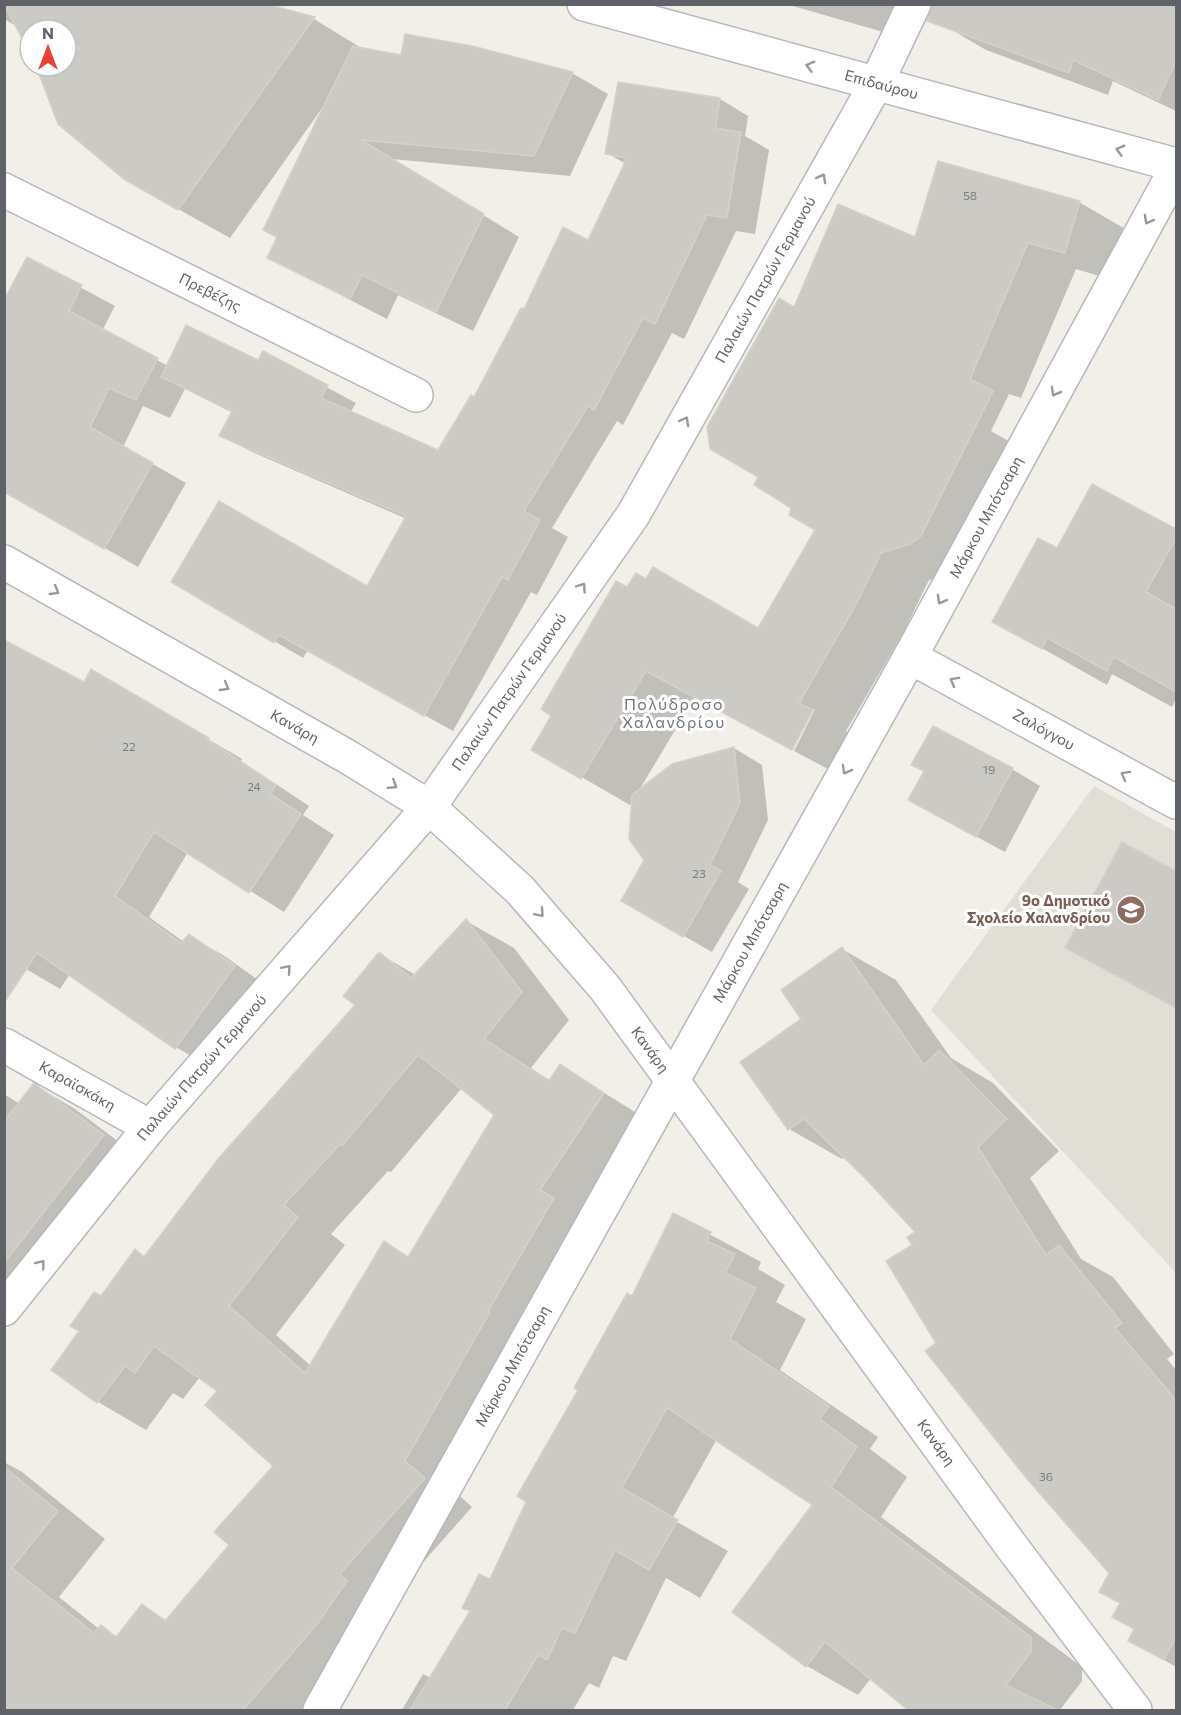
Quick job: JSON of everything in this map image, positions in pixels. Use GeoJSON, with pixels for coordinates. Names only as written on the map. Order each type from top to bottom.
{"type":"FeatureCollection","features":[{"type":"Feature","properties":{"kind":"street","name":"Επιδαύρου"},"geometry":{"type":"LineString","coordinates":[[584,4],[1176,167]]}},
{"type":"Feature","properties":{"kind":"street","name":"Παλαιών Πατρών Γερμανού"},"geometry":{"type":"LineString","coordinates":[[4,1310],[150,1127],[429,807],[633,515],[876,84],[914,4]]}},
{"type":"Feature","properties":{"kind":"street","name":"Μάρκου Μπότσαρη"},"geometry":{"type":"LineString","coordinates":[[320,1710],[910,657],[1176,167]]}},
{"type":"Feature","properties":{"kind":"street","name":"Πρεβέζης"},"geometry":{"type":"LineString","coordinates":[[4,190],[416,395]]}},
{"type":"Feature","properties":{"kind":"street","name":"Κανάρη"},"geometry":{"type":"LineString","coordinates":[[4,562],[348,757],[429,807],[520,890],[605,988],[673,1078],[1012,1546],[1135,1710]]}},
{"type":"Feature","properties":{"kind":"street","name":"Ζαλόγγου"},"geometry":{"type":"LineString","coordinates":[[910,657],[1176,802]]}},
{"type":"Feature","properties":{"kind":"street","name":"Καραϊσκάκη"},"geometry":{"type":"LineString","coordinates":[[4,1045],[150,1127]]}},
{"type":"Feature","properties":{"kind":"shaded area"},"geometry":{"type":"Polygon","coordinates":[[[1094,786],[1176,832],[1176,1273],[931,1010],[1094,786]]]}},
{"type":"Feature","properties":{"kind":"building"},"geometry":{"type":"Polygon","coordinates":[[[4,4],[266,4],[315,17],[178,210],[125,180],[58,124],[41,78],[78,78],[78,18],[18,18],[18,31],[4,4]]]}},
{"type":"Feature","properties":{"kind":"building"},"geometry":{"type":"Polygon","coordinates":[[[932,4],[1176,4],[1176,61],[1158,100],[1073,60],[1069,73],[927,21],[932,4]]]}},
{"type":"Feature","properties":{"kind":"building"},"geometry":{"type":"Polygon","coordinates":[[[405,34],[472,46],[573,72],[534,156],[361,140],[484,214],[436,312],[362,275],[350,299],[267,258],[277,237],[263,230],[353,46],[401,55],[405,34]]]}},
{"type":"Feature","properties":{"kind":"building"},"geometry":{"type":"Polygon","coordinates":[[[618,82],[720,98],[716,128],[741,132],[727,218],[707,215],[655,324],[643,318],[594,410],[588,406],[524,511],[540,520],[508,580],[502,577],[424,716],[279,635],[274,643],[171,582],[219,501],[367,586],[406,516],[219,436],[232,411],[161,377],[186,325],[258,360],[263,351],[328,385],[321,398],[438,450],[471,395],[474,397],[521,308],[524,309],[563,227],[588,240],[627,158],[605,154],[618,82]]]}},
{"type":"Feature","properties":{"kind":"building"},"geometry":{"type":"Polygon","coordinates":[[[938,161],[1080,201],[1065,253],[1028,243],[970,379],[993,391],[921,536],[910,544],[881,553],[857,603],[799,703],[813,710],[792,750],[646,671],[581,779],[531,750],[551,716],[541,709],[616,581],[627,587],[636,573],[646,579],[653,567],[758,628],[815,530],[789,515],[791,508],[754,485],[758,477],[710,449],[707,427],[779,298],[794,307],[838,204],[915,237],[938,161]]]}},
{"type":"Feature","properties":{"kind":"building"},"geometry":{"type":"Polygon","coordinates":[[[27,257],[82,285],[69,311],[158,358],[136,400],[109,388],[90,427],[153,463],[104,549],[4,492],[4,300],[27,257]]]}},
{"type":"Feature","properties":{"kind":"building"},"geometry":{"type":"Polygon","coordinates":[[[1092,484],[1176,529],[1176,538],[1146,592],[1176,609],[1176,692],[1114,657],[1107,671],[1047,638],[1042,649],[992,622],[1038,538],[1057,548],[1092,484]]]}},
{"type":"Feature","properties":{"kind":"building"},"geometry":{"type":"Polygon","coordinates":[[[4,640],[84,682],[91,669],[209,738],[208,740],[276,785],[270,794],[301,814],[249,893],[154,832],[115,896],[181,943],[189,934],[235,966],[175,1049],[37,953],[4,1003],[4,640]]]}},
{"type":"Feature","properties":{"kind":"building"},"geometry":{"type":"Polygon","coordinates":[[[933,726],[1013,768],[976,837],[908,800],[924,771],[911,765],[933,726]]]}},
{"type":"Feature","properties":{"kind":"building"},"geometry":{"type":"Polygon","coordinates":[[[734,747],[740,803],[710,865],[721,871],[683,937],[621,901],[644,860],[629,839],[632,795],[672,764],[734,747]]]}},
{"type":"Feature","properties":{"kind":"building","name":"9ο Δημοτικό Σχολείο Χαλανδρίου"},"geometry":{"type":"Polygon","coordinates":[[[1122,842],[1176,871],[1176,1008],[1065,948],[1122,842]]]}},
{"type":"Feature","properties":{"kind":"building"},"geometry":{"type":"Polygon","coordinates":[[[466,919],[522,992],[484,1039],[549,1081],[560,1064],[604,1093],[540,1190],[554,1198],[405,1461],[425,1478],[340,1574],[347,1581],[318,1623],[243,1710],[4,1710],[4,1467],[58,1511],[12,1568],[94,1633],[101,1625],[116,1637],[142,1604],[165,1621],[229,1545],[214,1532],[273,1466],[205,1405],[217,1391],[154,1346],[135,1373],[125,1366],[97,1403],[51,1370],[79,1331],[70,1326],[94,1292],[101,1296],[135,1249],[144,1257],[218,1159],[355,1005],[343,996],[379,952],[411,978],[466,919]],[[418,1055],[342,1146],[340,1144],[284,1205],[298,1217],[229,1306],[305,1373],[384,1241],[408,1257],[494,1115],[418,1055]]]}},
{"type":"Feature","properties":{"kind":"building"},"geometry":{"type":"Polygon","coordinates":[[[842,947],[924,1065],[939,1050],[1007,1119],[978,1147],[1046,1255],[1059,1245],[1122,1323],[1115,1328],[1176,1400],[1176,1637],[1164,1660],[1128,1641],[1134,1629],[1112,1617],[1120,1603],[1099,1592],[1109,1573],[1028,1480],[925,1351],[936,1343],[886,1261],[912,1245],[907,1237],[915,1232],[865,1178],[804,1119],[788,1130],[740,1062],[801,1019],[781,990],[842,947]]]}},
{"type":"Feature","properties":{"kind":"building"},"geometry":{"type":"Polygon","coordinates":[[[34,1083],[104,1135],[4,1263],[4,1121],[34,1083]]]}},
{"type":"Feature","properties":{"kind":"building"},"geometry":{"type":"Polygon","coordinates":[[[673,1213],[711,1232],[707,1241],[735,1254],[725,1273],[756,1288],[730,1339],[829,1406],[820,1419],[857,1447],[831,1487],[1031,1637],[1031,1652],[1006,1685],[1058,1710],[908,1710],[825,1642],[806,1667],[732,1612],[812,1505],[667,1408],[622,1488],[678,1520],[649,1570],[615,1550],[575,1633],[562,1628],[547,1660],[538,1655],[505,1710],[410,1710],[470,1611],[462,1608],[479,1574],[490,1579],[526,1502],[517,1496],[578,1390],[574,1388],[627,1293],[632,1296],[673,1213]]]}},
{"type":"Feature","properties":{"kind":"place","name":"9ο Δημοτικό Σχολείο Χαλανδρίου"},"geometry":{"type":"Point","coordinates":[1131,910]}},
{"type":"Feature","properties":{"kind":"district","name":"Πολύδροσο Χαλανδρίου"},"geometry":{"type":"Point","coordinates":[674,713]}}]}
